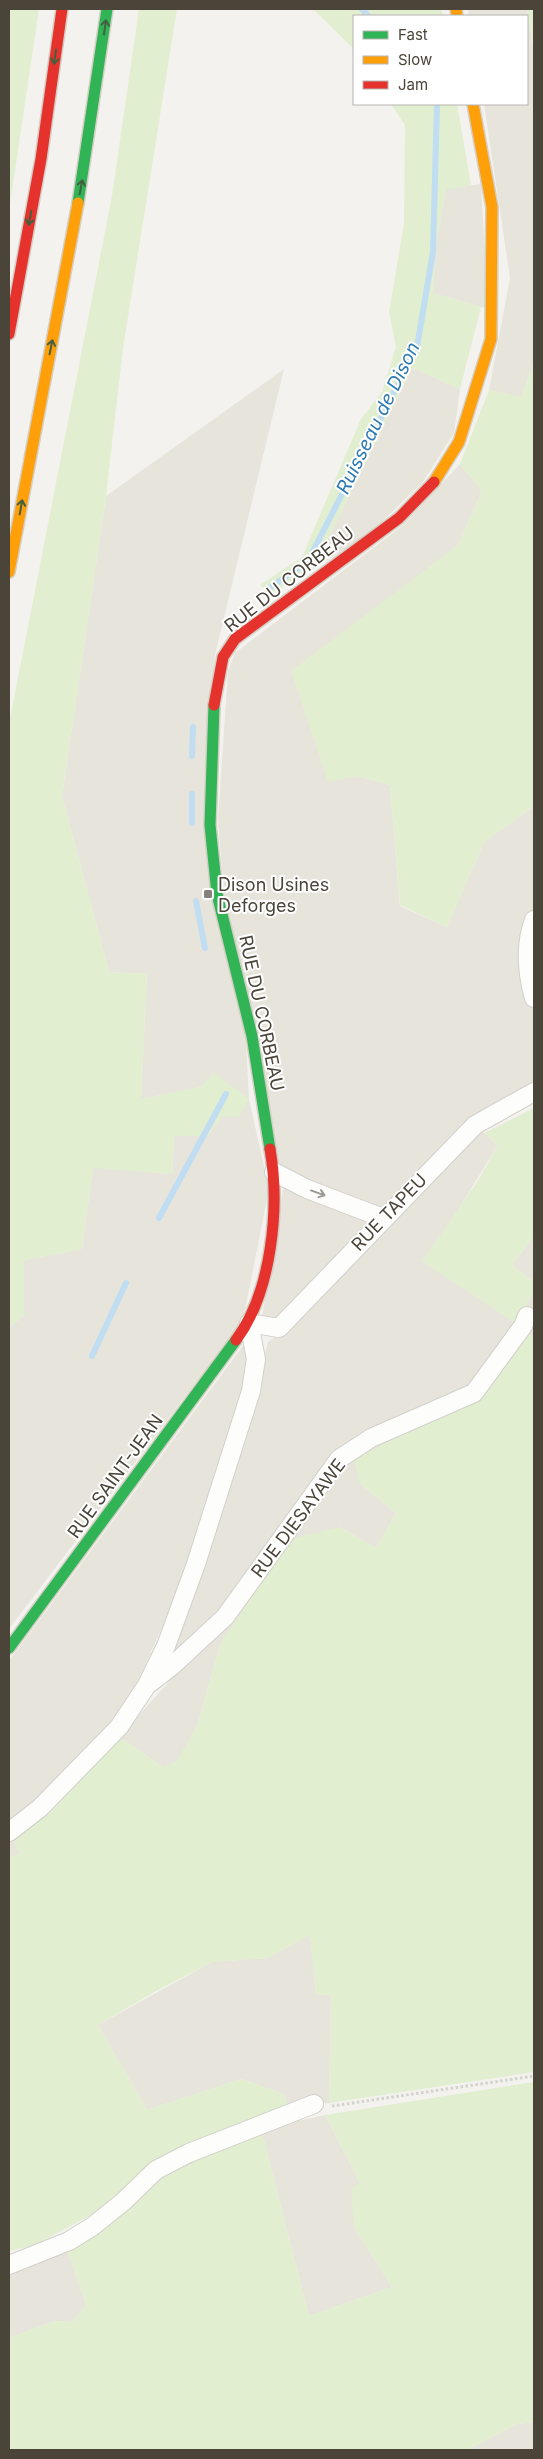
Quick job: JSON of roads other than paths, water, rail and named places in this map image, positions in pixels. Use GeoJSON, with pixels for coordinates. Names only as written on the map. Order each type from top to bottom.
{"type":"FeatureCollection","features":[{"type":"Feature","properties":{"kind":"main road"},"geometry":{"type":"LineString","coordinates":[[9,334],[41,159],[62,9]]}},
{"type":"Feature","properties":{"kind":"main road"},"geometry":{"type":"LineString","coordinates":[[9,572],[85,165],[108,9]]}},
{"type":"Feature","properties":{"kind":"main road","name":"RUE DU CORBEAU"},"geometry":{"type":"LineString","coordinates":[[249,1323],[264,1276],[275,1209],[274,1172],[252,1036],[217,894],[210,825],[214,699],[223,657],[234,639],[399,518],[434,483],[459,442],[491,339],[492,207],[473,105]]}},
{"type":"Feature","properties":{"kind":"main road","name":"RUE SAINT-JEAN"},"geometry":{"type":"LineString","coordinates":[[9,1648],[249,1323]]}},
{"type":"Feature","properties":{"kind":"street"},"geometry":{"type":"LineString","coordinates":[[534,920],[528,937],[530,984],[534,998]]}},
{"type":"Feature","properties":{"kind":"street","name":"RUE TAPEU"},"geometry":{"type":"LineString","coordinates":[[249,1323],[278,1328],[474,1125],[534,1092]]}},
{"type":"Feature","properties":{"kind":"street"},"geometry":{"type":"LineString","coordinates":[[274,1172],[307,1189],[383,1218]]}},
{"type":"Feature","properties":{"kind":"street","name":"RUE DIESAYAWE"},"geometry":{"type":"LineString","coordinates":[[147,1685],[172,1666],[225,1617],[339,1459],[371,1438],[474,1393],[523,1326],[527,1316]]}},
{"type":"Feature","properties":{"kind":"street","name":"RUE DIESAYAWE"},"geometry":{"type":"LineString","coordinates":[[9,1832],[40,1808],[119,1727],[147,1685],[166,1646],[196,1564],[251,1391],[256,1359],[249,1323]]}},
{"type":"Feature","properties":{"kind":"street"},"geometry":{"type":"LineString","coordinates":[[9,2265],[69,2241],[93,2226],[124,2201],[156,2170],[189,2153],[314,2104]]}},
{"type":"Feature","properties":{"kind":"waterway","name":"Ruisseau de Dison"},"geometry":{"type":"LineString","coordinates":[[362,9],[367,15]]}},
{"type":"Feature","properties":{"kind":"waterway","name":"Ruisseau de Dison"},"geometry":{"type":"LineString","coordinates":[[271,587],[308,561],[417,347],[433,252],[437,105]]}},
{"type":"Feature","properties":{"kind":"waterway","name":"Ruisseau de Dison"},"geometry":{"type":"LineString","coordinates":[[192,756],[193,727]]}},
{"type":"Feature","properties":{"kind":"waterway","name":"Ruisseau de Dison"},"geometry":{"type":"LineString","coordinates":[[192,794],[192,823]]}},
{"type":"Feature","properties":{"kind":"waterway","name":"Ruisseau de Dison"},"geometry":{"type":"LineString","coordinates":[[196,901],[205,948]]}},
{"type":"Feature","properties":{"kind":"waterway","name":"Ruisseau de Dison"},"geometry":{"type":"LineString","coordinates":[[159,1218],[226,1094]]}},
{"type":"Feature","properties":{"kind":"waterway","name":"Ruisseau de Dison"},"geometry":{"type":"LineString","coordinates":[[92,1356],[126,1283]]}},
{"type":"Feature","properties":{"kind":"place","name":"Dison Usines Deforges"},"geometry":{"type":"Point","coordinates":[208,894]}}]}
